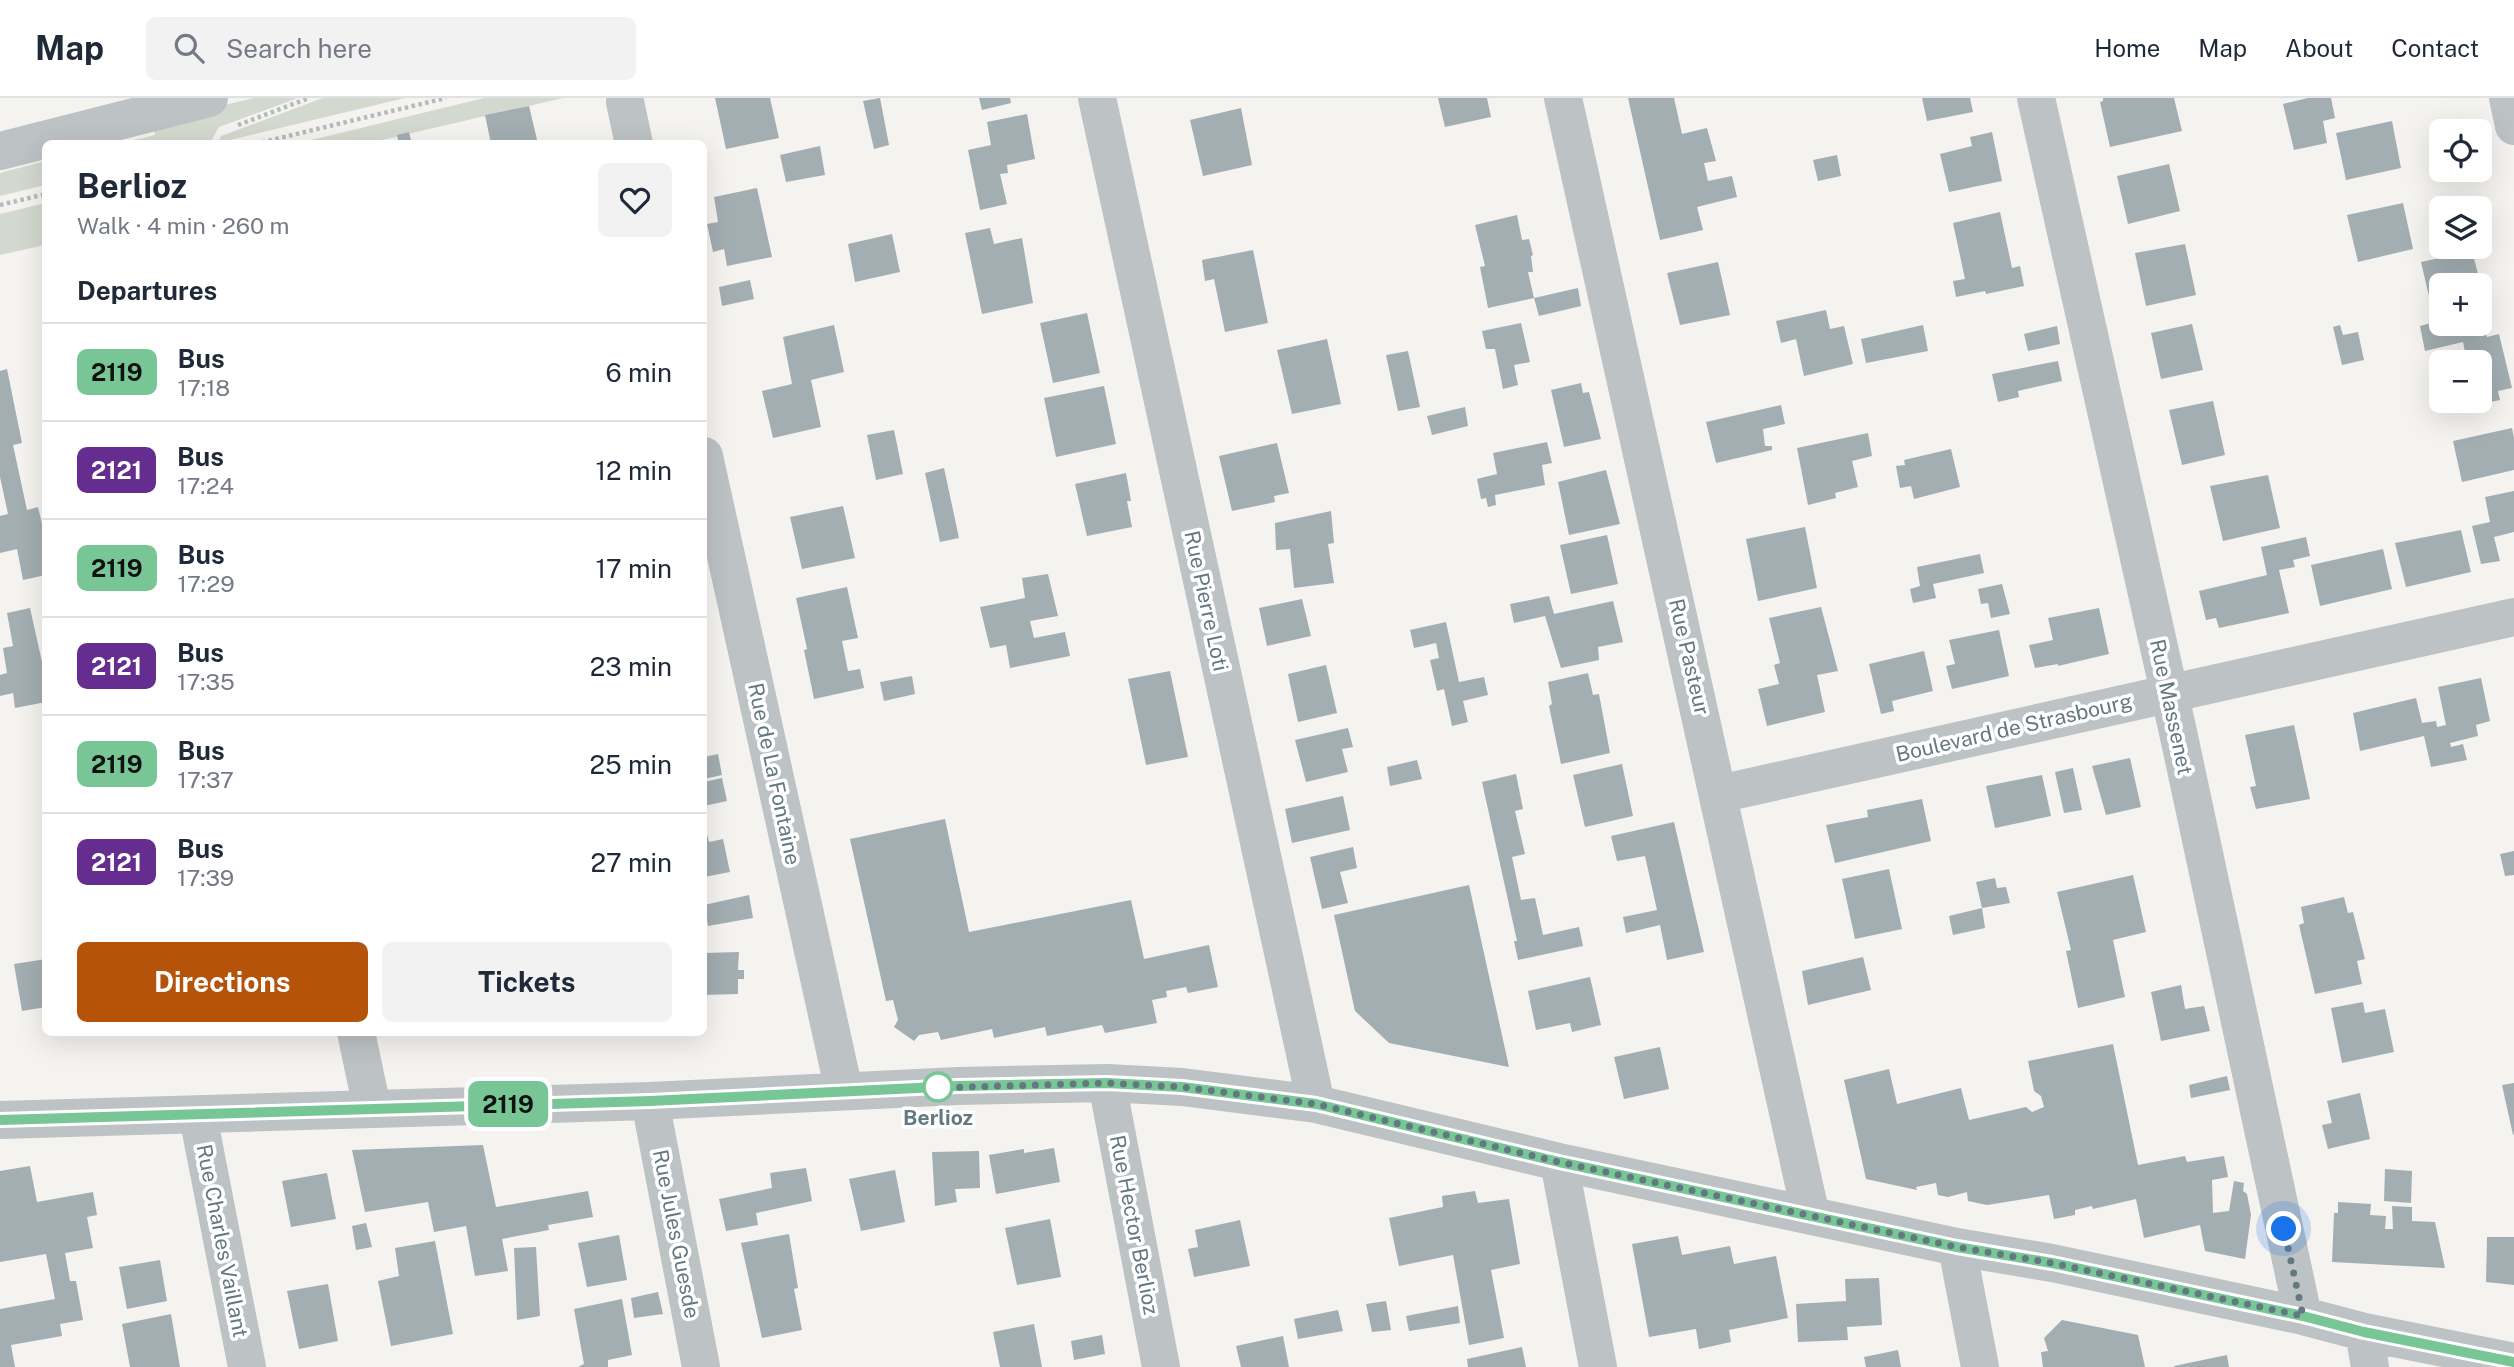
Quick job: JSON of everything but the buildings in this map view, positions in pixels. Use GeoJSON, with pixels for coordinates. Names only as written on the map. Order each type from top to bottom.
{"type":"FeatureCollection","features":[{"type":"Feature","properties":{"kind":"street"},"geometry":{"type":"LineString","coordinates":[[43,140],[209,98]]}},
{"type":"Feature","properties":{"kind":"street","name":"Rue Pierre Loti"},"geometry":{"type":"LineString","coordinates":[[1097,98],[1316,1104]]}},
{"type":"Feature","properties":{"kind":"street","name":"Rue Pasteur"},"geometry":{"type":"LineString","coordinates":[[1563,98],[1811,1216]]}},
{"type":"Feature","properties":{"kind":"street","name":"Rue Massenet"},"geometry":{"type":"LineString","coordinates":[[2036,98],[2303,1316]]}},
{"type":"Feature","properties":{"kind":"street"},"geometry":{"type":"LineString","coordinates":[[2508,98],[2514,126]]}},
{"type":"Feature","properties":{"kind":"street"},"geometry":{"type":"LineString","coordinates":[[625,102],[633,140]]}},
{"type":"Feature","properties":{"kind":"street"},"geometry":{"type":"LineString","coordinates":[[0,151],[42,140]]}},
{"type":"Feature","properties":{"kind":"street","name":"Rue de La Fontaine"},"geometry":{"type":"LineString","coordinates":[[707,470],[844,1091]]}},
{"type":"Feature","properties":{"kind":"street","name":"Boulevard de Strasbourg"},"geometry":{"type":"LineString","coordinates":[[1719,794],[2514,617]]}},
{"type":"Feature","properties":{"kind":"street"},"geometry":{"type":"LineString","coordinates":[[357,1036],[372,1108]]}},
{"type":"Feature","properties":{"kind":"street"},"geometry":{"type":"LineString","coordinates":[[0,1120],[650,1101],[958,1086],[1107,1083],[1182,1087],[1316,1104],[1559,1162],[1957,1247],[2052,1263],[2303,1316],[2367,1349],[2514,1362]]}},
{"type":"Feature","properties":{"kind":"street","name":"Rue Hector Berlioz"},"geometry":{"type":"LineString","coordinates":[[1107,1083],[1161,1367]]}},
{"type":"Feature","properties":{"kind":"street","name":"Rue Jules Guesde"},"geometry":{"type":"LineString","coordinates":[[650,1101],[701,1367]]}},
{"type":"Feature","properties":{"kind":"street","name":"Rue Charles Vaillant"},"geometry":{"type":"LineString","coordinates":[[198,1116],[247,1367]]}},
{"type":"Feature","properties":{"kind":"street"},"geometry":{"type":"LineString","coordinates":[[1559,1162],[1598,1367]]}},
{"type":"Feature","properties":{"kind":"street"},"geometry":{"type":"LineString","coordinates":[[1957,1247],[1980,1367]]}},
{"type":"Feature","properties":{"kind":"path"},"geometry":{"type":"LineString","coordinates":[[232,128],[309,98]]}},
{"type":"Feature","properties":{"kind":"path"},"geometry":{"type":"LineString","coordinates":[[272,140],[446,98]]}},
{"type":"Feature","properties":{"kind":"path"},"geometry":{"type":"LineString","coordinates":[[0,205],[42,195]]}},
{"type":"Feature","properties":{"kind":"shaded area"},"geometry":{"type":"Polygon","coordinates":[[[254,98],[298,98],[219,127],[212,140],[135,140],[155,135],[153,122],[254,98]]]}},
{"type":"Feature","properties":{"kind":"shaded area"},"geometry":{"type":"Polygon","coordinates":[[[323,98],[405,98],[230,140],[219,140],[221,136],[323,98]]]}},
{"type":"Feature","properties":{"kind":"shaded area"},"geometry":{"type":"Polygon","coordinates":[[[484,98],[563,98],[382,140],[311,140],[484,98]]]}},
{"type":"Feature","properties":{"kind":"shaded area"},"geometry":{"type":"Polygon","coordinates":[[[42,162],[42,186],[0,196],[0,173],[42,162]]]}},
{"type":"Feature","properties":{"kind":"shaded area"},"geometry":{"type":"Polygon","coordinates":[[[42,204],[42,246],[0,255],[0,214],[42,204]]]}},
{"type":"Feature","properties":{"kind":"bus line","name":"2119"},"geometry":{"type":"LineString","coordinates":[[0,1120],[650,1101],[958,1086],[1107,1083],[1182,1087],[1316,1104],[1559,1162],[1957,1247],[2052,1263],[2514,1362]]}},
{"type":"Feature","properties":{"kind":"place","name":"Berlioz"},"geometry":{"type":"Point","coordinates":[938,1087]}},
{"type":"Feature","properties":{"kind":"route"},"geometry":{"type":"LineString","coordinates":[[938,1087],[930,1088],[1107,1083],[1182,1087],[1316,1104],[1559,1162],[1957,1247],[2052,1263],[2303,1316],[2284,1229]]}}]}
